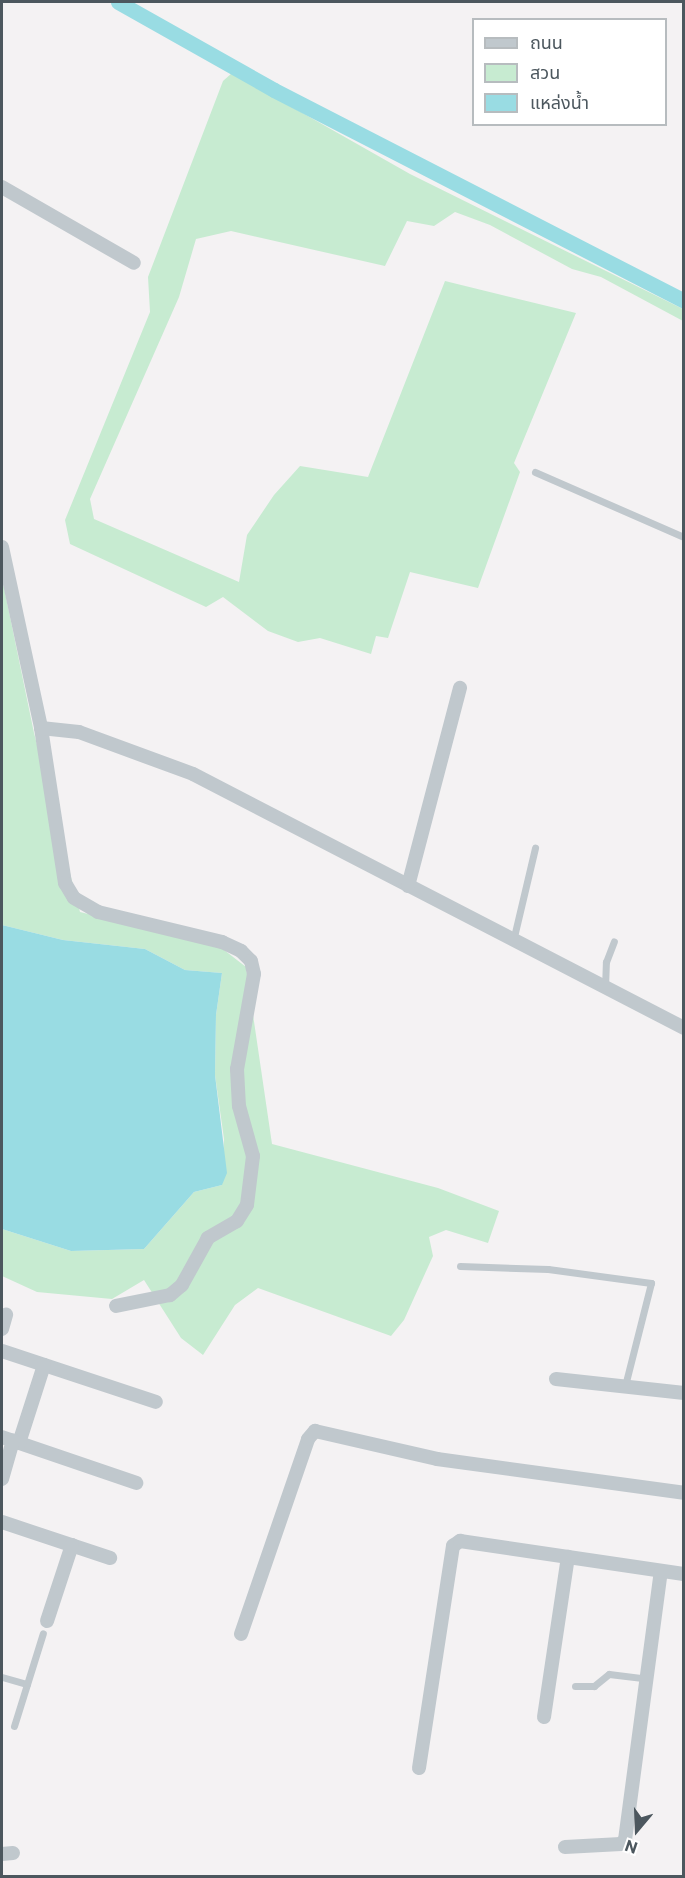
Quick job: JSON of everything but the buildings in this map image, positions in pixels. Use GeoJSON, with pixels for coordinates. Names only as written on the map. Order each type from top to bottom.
{"type":"FeatureCollection","features":[{"type":"Feature","properties":{"kind":"street"},"geometry":{"type":"LineString","coordinates":[[2,187],[134,262]]}},
{"type":"Feature","properties":{"kind":"street"},"geometry":{"type":"LineString","coordinates":[[2,547],[41,728],[65,883],[74,898],[98,912],[222,942],[251,961],[254,975],[237,1078],[253,1156],[247,1204],[237,1221],[208,1238],[182,1285],[170,1295],[116,1306]]}},
{"type":"Feature","properties":{"kind":"street"},"geometry":{"type":"LineString","coordinates":[[408,886],[460,688]]}},
{"type":"Feature","properties":{"kind":"street"},"geometry":{"type":"LineString","coordinates":[[41,728],[79,732],[193,774],[684,1028]]}},
{"type":"Feature","properties":{"kind":"street"},"geometry":{"type":"LineString","coordinates":[[2,1351],[156,1402]]}},
{"type":"Feature","properties":{"kind":"street"},"geometry":{"type":"LineString","coordinates":[[2,1479],[11,1440],[44,1365]]}},
{"type":"Feature","properties":{"kind":"street"},"geometry":{"type":"LineString","coordinates":[[556,1379],[684,1393]]}},
{"type":"Feature","properties":{"kind":"street"},"geometry":{"type":"LineString","coordinates":[[242,1634],[308,1439],[315,1431],[437,1460],[684,1493]]}},
{"type":"Feature","properties":{"kind":"street"},"geometry":{"type":"LineString","coordinates":[[11,1440],[136,1482]]}},
{"type":"Feature","properties":{"kind":"street"},"geometry":{"type":"LineString","coordinates":[[2,1522],[110,1558]]}},
{"type":"Feature","properties":{"kind":"street"},"geometry":{"type":"LineString","coordinates":[[419,1768],[453,1546],[460,1542],[684,1574]]}},
{"type":"Feature","properties":{"kind":"street"},"geometry":{"type":"LineString","coordinates":[[45,1627],[72,1545]]}},
{"type":"Feature","properties":{"kind":"street"},"geometry":{"type":"LineString","coordinates":[[544,1717],[568,1557]]}},
{"type":"Feature","properties":{"kind":"street"},"geometry":{"type":"LineString","coordinates":[[565,1847],[621,1844],[625,1840],[661,1571]]}},
{"type":"Feature","properties":{"kind":"lane"},"geometry":{"type":"LineString","coordinates":[[535,472],[684,537]]}},
{"type":"Feature","properties":{"kind":"lane"},"geometry":{"type":"LineString","coordinates":[[513,941],[535,848]]}},
{"type":"Feature","properties":{"kind":"lane"},"geometry":{"type":"LineString","coordinates":[[605,988],[606,962],[614,941]]}},
{"type":"Feature","properties":{"kind":"lane"},"geometry":{"type":"LineString","coordinates":[[460,1266],[548,1269],[651,1284],[625,1386]]}},
{"type":"Feature","properties":{"kind":"lane"},"geometry":{"type":"LineString","coordinates":[[14,1726],[45,1627]]}},
{"type":"Feature","properties":{"kind":"lane"},"geometry":{"type":"LineString","coordinates":[[575,1686],[594,1686],[609,1674],[647,1679]]}},
{"type":"Feature","properties":{"kind":"lane"},"geometry":{"type":"LineString","coordinates":[[2,1677],[27,1684]]}},
{"type":"Feature","properties":{"kind":"green space"},"geometry":{"type":"Polygon","coordinates":[[[232,73],[410,174],[683,309],[683,321],[601,277],[572,269],[490,225],[455,212],[434,226],[407,221],[385,266],[231,231],[196,239],[179,297],[90,499],[94,519],[239,582],[247,535],[274,495],[300,466],[368,477],[445,281],[576,313],[514,463],[520,472],[478,588],[410,572],[388,638],[376,636],[371,654],[320,638],[298,642],[268,631],[223,597],[206,607],[70,544],[65,520],[150,312],[148,277],[223,81],[232,73]]]}},
{"type":"Feature","properties":{"kind":"green space"},"geometry":{"type":"Polygon","coordinates":[[[2,578],[34,733],[80,912],[219,946],[246,967],[272,1144],[438,1188],[499,1211],[488,1243],[446,1230],[429,1237],[433,1256],[404,1320],[391,1336],[258,1288],[235,1305],[203,1355],[181,1338],[144,1280],[112,1299],[37,1292],[2,1276],[2,1229],[71,1251],[144,1249],[194,1192],[222,1185],[224,1139],[215,1075],[216,1015],[222,973],[185,970],[145,949],[63,940],[2,925],[2,578]]]}},
{"type":"Feature","properties":{"kind":"water"},"geometry":{"type":"Polygon","coordinates":[[[2,925],[63,940],[145,949],[185,970],[222,973],[216,1015],[215,1075],[227,1173],[222,1185],[194,1192],[144,1249],[71,1251],[2,1229],[2,925]]]}},
{"type":"Feature","properties":{"kind":"waterway"},"geometry":{"type":"LineString","coordinates":[[118,2],[274,90],[684,301]]}}]}
